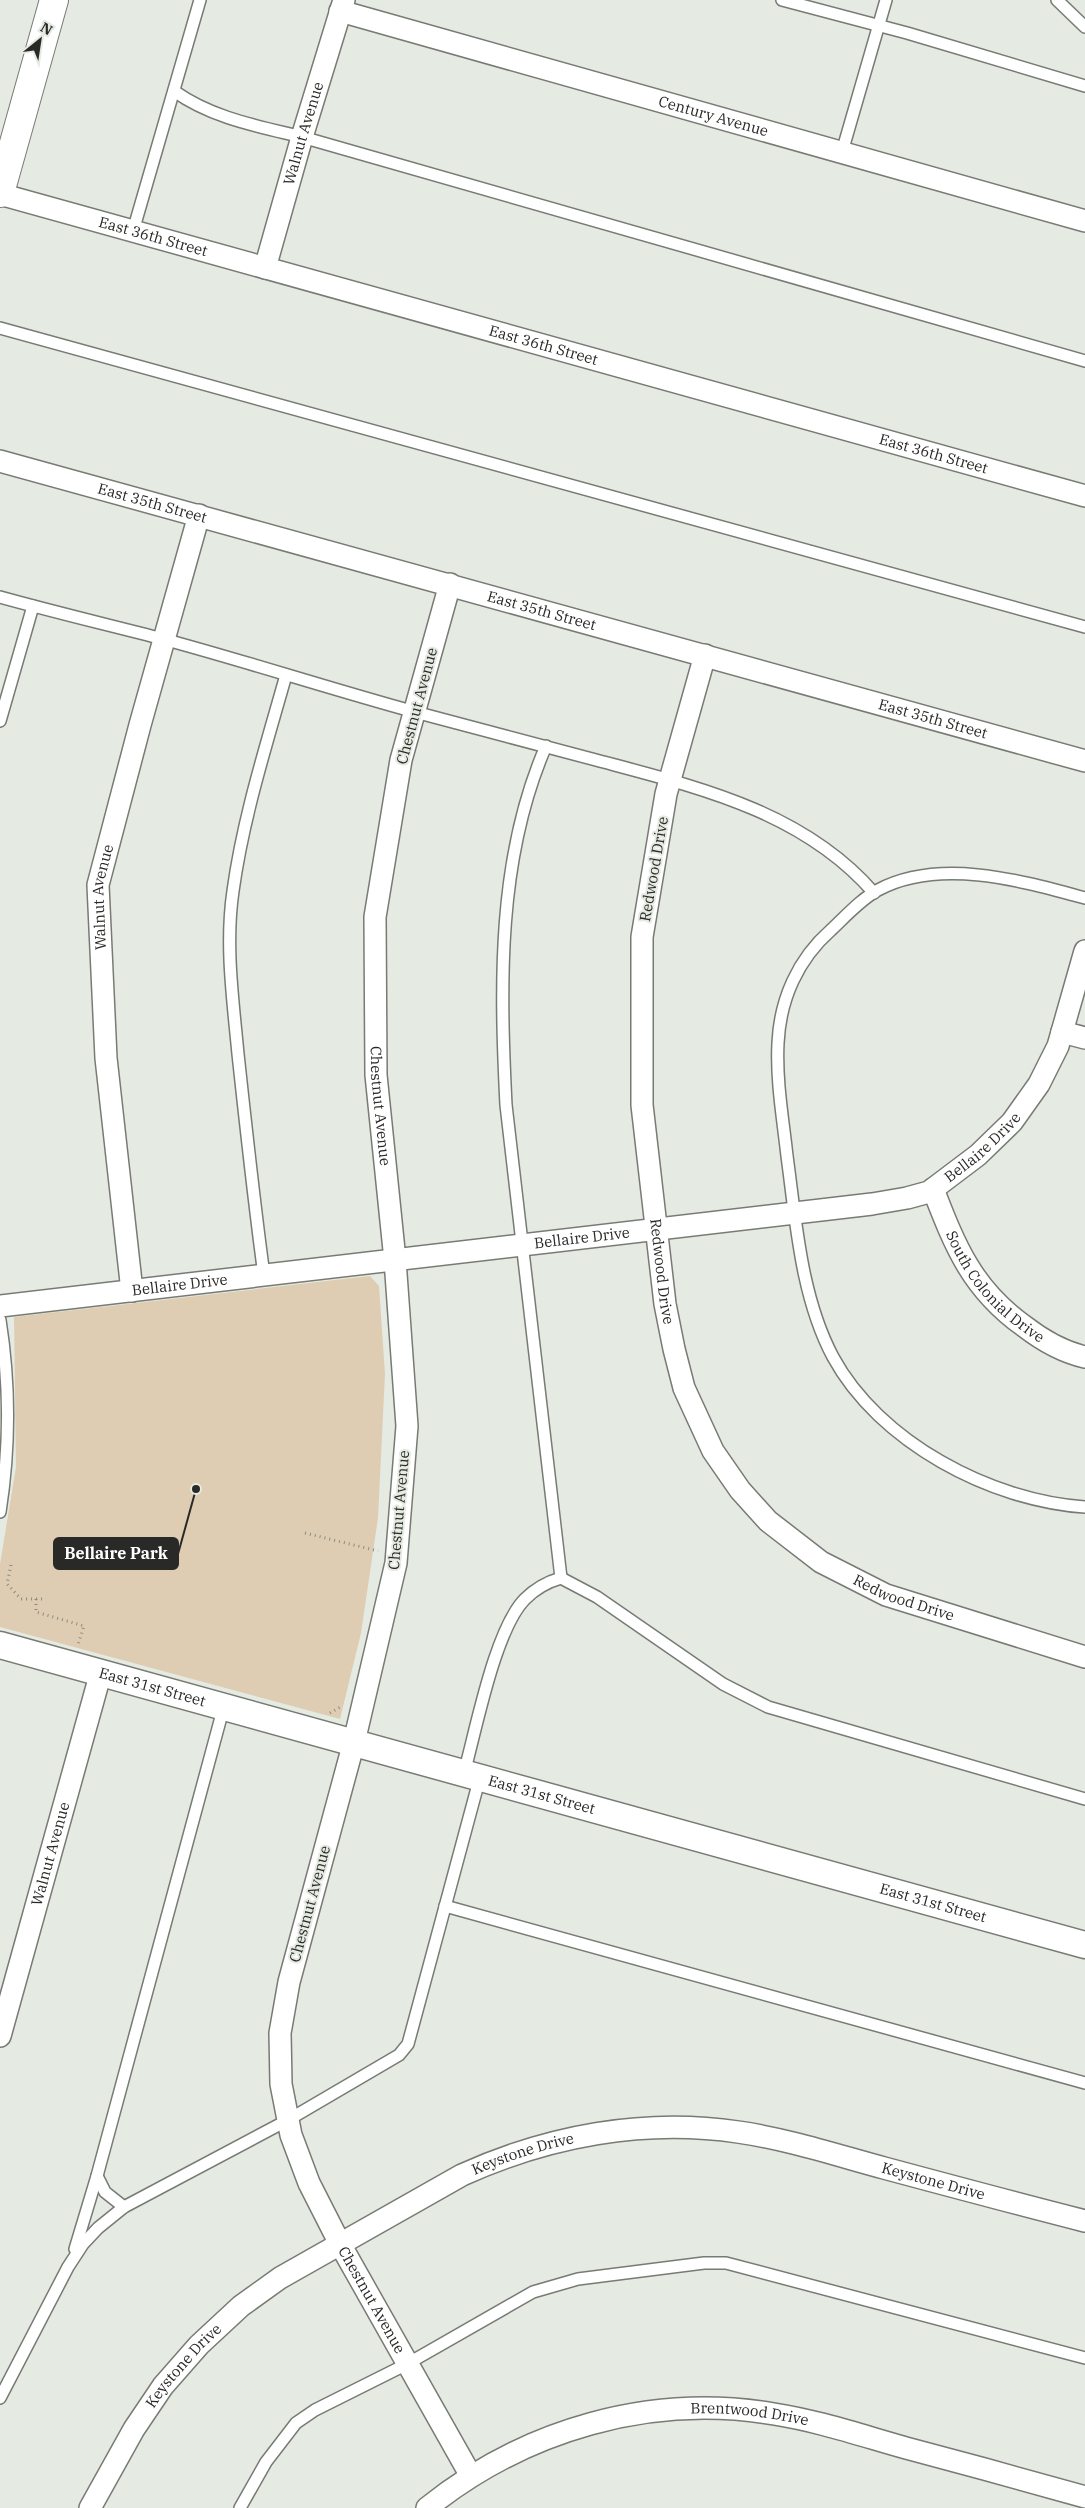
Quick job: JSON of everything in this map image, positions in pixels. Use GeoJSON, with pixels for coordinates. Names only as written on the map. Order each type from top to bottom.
{"type":"FeatureCollection","features":[{"type":"Feature","properties":{"kind":"main road"},"geometry":{"type":"LineString","coordinates":[[0,194],[13,129],[54,0]]}},
{"type":"Feature","properties":{"kind":"street","name":"Walnut Avenue"},"geometry":{"type":"LineString","coordinates":[[265,268],[342,5]]}},
{"type":"Feature","properties":{"kind":"street","name":"Century Avenue"},"geometry":{"type":"LineString","coordinates":[[342,5],[842,152],[1085,221]]}},
{"type":"Feature","properties":{"kind":"street","name":"East 36th Street"},"geometry":{"type":"LineString","coordinates":[[0,194],[1085,496]]}},
{"type":"Feature","properties":{"kind":"street","name":"East 35th Street"},"geometry":{"type":"LineString","coordinates":[[0,461],[1085,760]]}},
{"type":"Feature","properties":{"kind":"street","name":"Walnut Avenue"},"geometry":{"type":"LineString","coordinates":[[132,1291],[106,1058],[98,886],[199,515]]}},
{"type":"Feature","properties":{"kind":"street","name":"Chestnut Avenue"},"geometry":{"type":"LineString","coordinates":[[450,584],[401,760],[375,917],[376,1075],[394,1260],[407,1426],[396,1563],[354,1742],[289,1982],[280,2033],[281,2084],[288,2120],[291,2135],[310,2183],[340,2244],[406,2364],[471,2476]]}},
{"type":"Feature","properties":{"kind":"street","name":"Redwood Drive"},"geometry":{"type":"LineString","coordinates":[[705,655],[670,780],[642,938],[642,1105],[672,1340],[684,1388],[713,1451],[740,1490],[768,1521],[821,1562],[886,1595],[1085,1657]]}},
{"type":"Feature","properties":{"kind":"street","name":"Bellaire Drive"},"geometry":{"type":"LineString","coordinates":[[0,1306],[794,1213],[907,1198],[933,1189],[978,1155],[1012,1122],[1039,1084],[1058,1046],[1085,951]]}},
{"type":"Feature","properties":{"kind":"street"},"geometry":{"type":"LineString","coordinates":[[1062,1032],[1085,1038]]}},
{"type":"Feature","properties":{"kind":"street","name":"South Colonial Drive"},"geometry":{"type":"LineString","coordinates":[[933,1189],[952,1239],[969,1271],[984,1292],[1004,1312],[1036,1335],[1060,1348],[1085,1357]]}},
{"type":"Feature","properties":{"kind":"street","name":"East 31st Street"},"geometry":{"type":"LineString","coordinates":[[0,1644],[1085,1945]]}},
{"type":"Feature","properties":{"kind":"street","name":"Walnut Avenue"},"geometry":{"type":"LineString","coordinates":[[0,2036],[101,1672]]}},
{"type":"Feature","properties":{"kind":"street","name":"Keystone Drive"},"geometry":{"type":"LineString","coordinates":[[90,2508],[148,2408],[199,2345],[260,2292],[462,2175],[506,2157],[570,2138],[598,2133],[660,2127],[712,2129],[764,2137],[1085,2221]]}},
{"type":"Feature","properties":{"kind":"street","name":"Brentwood Drive"},"geometry":{"type":"LineString","coordinates":[[427,2508],[471,2476],[525,2447],[583,2424],[636,2413],[667,2410],[723,2409],[774,2414],[804,2420],[1085,2497]]}},
{"type":"Feature","properties":{"kind":"lane"},"geometry":{"type":"LineString","coordinates":[[133,231],[200,0]]}},
{"type":"Feature","properties":{"kind":"lane"},"geometry":{"type":"LineString","coordinates":[[782,0],[1085,86]]}},
{"type":"Feature","properties":{"kind":"lane"},"geometry":{"type":"LineString","coordinates":[[842,152],[886,0]]}},
{"type":"Feature","properties":{"kind":"lane"},"geometry":{"type":"LineString","coordinates":[[1057,0],[1085,27]]}},
{"type":"Feature","properties":{"kind":"lane"},"geometry":{"type":"LineString","coordinates":[[174,91],[188,100],[224,117],[302,137],[1085,361]]}},
{"type":"Feature","properties":{"kind":"lane"},"geometry":{"type":"LineString","coordinates":[[0,328],[1085,627]]}},
{"type":"Feature","properties":{"kind":"lane"},"geometry":{"type":"LineString","coordinates":[[0,597],[164,639],[414,712],[546,746],[732,799],[768,813],[830,851],[858,875],[874,893]]}},
{"type":"Feature","properties":{"kind":"lane"},"geometry":{"type":"LineString","coordinates":[[0,722],[33,606]]}},
{"type":"Feature","properties":{"kind":"lane"},"geometry":{"type":"LineString","coordinates":[[264,1275],[249,1165],[230,978],[230,936],[232,892],[249,810],[286,675]]}},
{"type":"Feature","properties":{"kind":"lane"},"geometry":{"type":"LineString","coordinates":[[546,746],[533,775],[513,851],[503,966],[502,1027],[506,1105],[561,1578]]}},
{"type":"Feature","properties":{"kind":"lane"},"geometry":{"type":"LineString","coordinates":[[1085,898],[1001,877],[956,873],[913,878],[874,893],[823,937],[793,978],[784,1005],[778,1042],[779,1080],[794,1213],[809,1290],[821,1328],[833,1356],[864,1400],[894,1428],[920,1448],[969,1477],[1005,1492],[1035,1500],[1085,1507]]}},
{"type":"Feature","properties":{"kind":"lane"},"geometry":{"type":"LineString","coordinates":[[0,1320],[6,1362],[8,1419],[0,1512]]}},
{"type":"Feature","properties":{"kind":"lane"},"geometry":{"type":"LineString","coordinates":[[68,2267],[98,2228],[124,2207],[288,2120],[399,2055],[408,2044],[414,2030],[417,2006],[444,1906],[498,1647],[523,1600],[538,1588],[561,1578]]}},
{"type":"Feature","properties":{"kind":"lane"},"geometry":{"type":"LineString","coordinates":[[561,1578],[597,1597],[723,1684],[768,1707],[1085,1799]]}},
{"type":"Feature","properties":{"kind":"lane"},"geometry":{"type":"LineString","coordinates":[[0,2398],[68,2267],[97,2176],[224,1706]]}},
{"type":"Feature","properties":{"kind":"lane"},"geometry":{"type":"LineString","coordinates":[[444,1906],[1085,2083]]}},
{"type":"Feature","properties":{"kind":"lane"},"geometry":{"type":"LineString","coordinates":[[97,2176],[105,2192],[124,2207]]}},
{"type":"Feature","properties":{"kind":"lane"},"geometry":{"type":"LineString","coordinates":[[240,2508],[266,2462],[296,2423],[315,2410],[406,2364],[533,2292],[578,2279],[704,2263],[726,2263],[1085,2358]]}},
{"type":"Feature","properties":{"kind":"path"},"geometry":{"type":"LineString","coordinates":[[305,1533],[378,1550],[376,1559]]}},
{"type":"Feature","properties":{"kind":"path"},"geometry":{"type":"LineString","coordinates":[[11,1565],[7,1584],[21,1599],[43,1600]]}},
{"type":"Feature","properties":{"kind":"path"},"geometry":{"type":"LineString","coordinates":[[36,1600],[36,1612],[84,1626],[78,1645],[88,1647]]}},
{"type":"Feature","properties":{"kind":"path"},"geometry":{"type":"LineString","coordinates":[[329,1713],[338,1710],[348,1702]]}},
{"type":"Feature","properties":{"kind":"shaded area"},"geometry":{"type":"Polygon","coordinates":[[[370,1276],[379,1286],[385,1374],[378,1518],[361,1633],[340,1719],[0,1627],[0,1564],[16,1467],[14,1317],[370,1276]]]}},
{"type":"Feature","properties":{"kind":"place","name":"Bellaire Park"},"geometry":{"type":"Point","coordinates":[196,1489]}}]}
